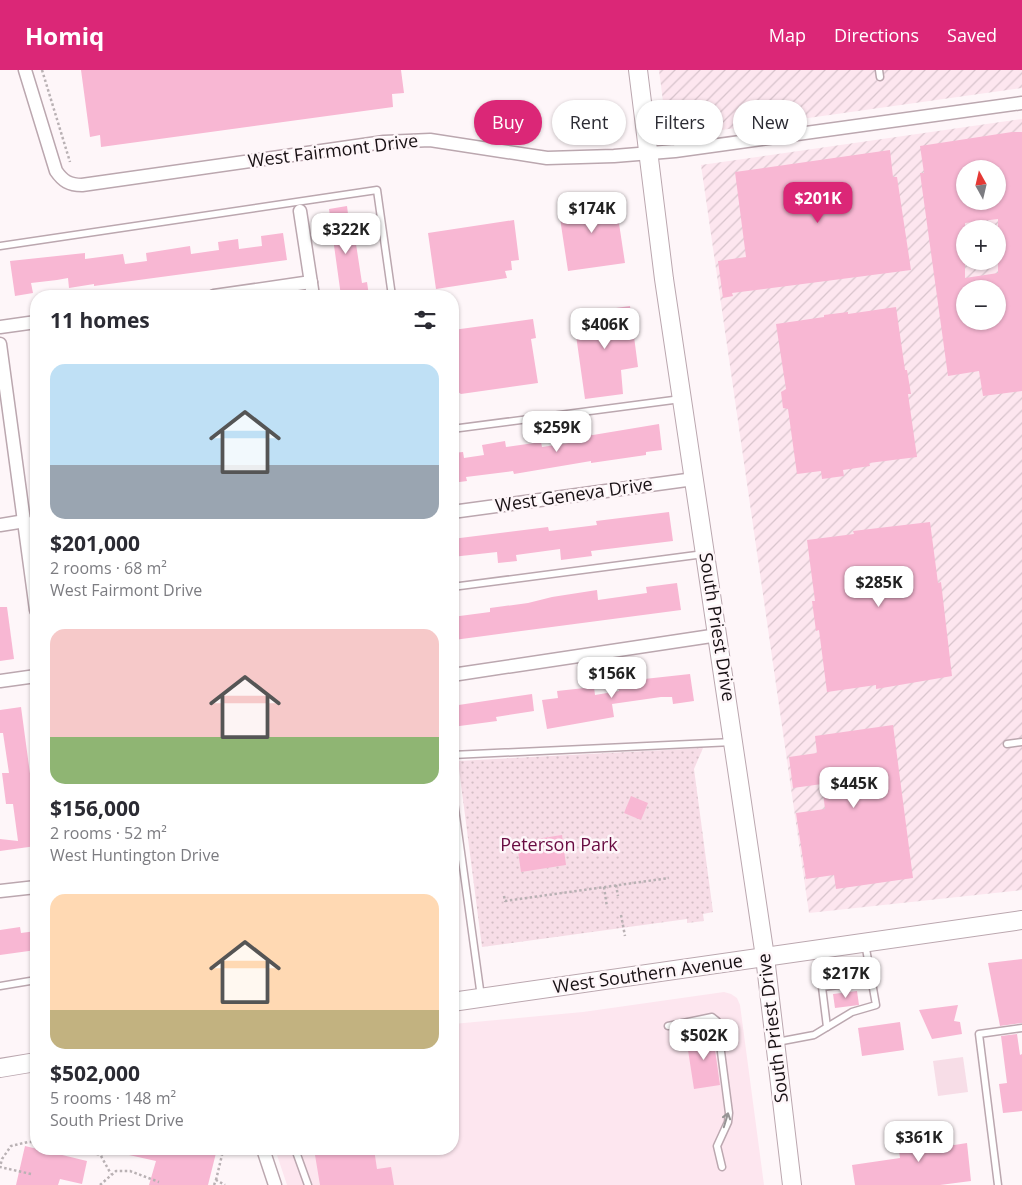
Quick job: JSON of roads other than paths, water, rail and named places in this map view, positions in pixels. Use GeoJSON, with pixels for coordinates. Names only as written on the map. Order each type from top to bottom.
{"type":"FeatureCollection","features":[{"type":"Feature","properties":{"kind":"main road","name":"South Priest Drive"},"geometry":{"type":"LineString","coordinates":[[638,70],[647,154],[765,957],[792,1185]]}},
{"type":"Feature","properties":{"kind":"main road","name":"West Southern Avenue"},"geometry":{"type":"LineString","coordinates":[[459,1001],[1022,920]]}},
{"type":"Feature","properties":{"kind":"main road"},"geometry":{"type":"LineString","coordinates":[[0,1068],[30,1063]]}},
{"type":"Feature","properties":{"kind":"street","name":"West Fairmont Drive"},"geometry":{"type":"LineString","coordinates":[[25,70],[52,163],[62,179],[71,185],[96,185],[384,142],[430,140],[555,158],[647,154],[1022,102]]}},
{"type":"Feature","properties":{"kind":"street"},"geometry":{"type":"LineString","coordinates":[[300,211],[312,290]]}},
{"type":"Feature","properties":{"kind":"street"},"geometry":{"type":"LineString","coordinates":[[262,290],[311,282]]}},
{"type":"Feature","properties":{"kind":"street"},"geometry":{"type":"LineString","coordinates":[[0,327],[30,323]]}},
{"type":"Feature","properties":{"kind":"street"},"geometry":{"type":"LineString","coordinates":[[0,344],[30,562]]}},
{"type":"Feature","properties":{"kind":"street","name":"West Geneva Drive"},"geometry":{"type":"LineString","coordinates":[[459,511],[694,479]]}},
{"type":"Feature","properties":{"kind":"street"},"geometry":{"type":"LineString","coordinates":[[0,525],[25,522]]}},
{"type":"Feature","properties":{"kind":"street"},"geometry":{"type":"LineString","coordinates":[[459,674],[718,635]]}},
{"type":"Feature","properties":{"kind":"street"},"geometry":{"type":"LineString","coordinates":[[0,681],[30,677]]}},
{"type":"Feature","properties":{"kind":"street"},"geometry":{"type":"LineString","coordinates":[[0,891],[30,888]]}},
{"type":"Feature","properties":{"kind":"street"},"geometry":{"type":"LineString","coordinates":[[265,1155],[275,1185]]}},
{"type":"Feature","properties":{"kind":"lane"},"geometry":{"type":"LineString","coordinates":[[0,246],[378,190],[391,290]]}},
{"type":"Feature","properties":{"kind":"lane"},"geometry":{"type":"LineString","coordinates":[[459,429],[682,398]]}},
{"type":"Feature","properties":{"kind":"lane"},"geometry":{"type":"LineString","coordinates":[[459,586],[706,553]]}},
{"type":"Feature","properties":{"kind":"lane"},"geometry":{"type":"LineString","coordinates":[[459,754],[734,742]]}},
{"type":"Feature","properties":{"kind":"lane"},"geometry":{"type":"LineString","coordinates":[[1007,744],[1022,742]]}},
{"type":"Feature","properties":{"kind":"lane"},"geometry":{"type":"LineString","coordinates":[[459,838],[481,998]]}},
{"type":"Feature","properties":{"kind":"lane"},"geometry":{"type":"LineString","coordinates":[[776,1042],[814,1035],[852,1012],[876,1005],[865,942]]}},
{"type":"Feature","properties":{"kind":"lane"},"geometry":{"type":"LineString","coordinates":[[0,986],[30,981]]}},
{"type":"Feature","properties":{"kind":"lane"},"geometry":{"type":"LineString","coordinates":[[827,1027],[822,987],[872,982]]}},
{"type":"Feature","properties":{"kind":"lane"},"geometry":{"type":"LineString","coordinates":[[668,1026],[712,1018],[717,1021],[729,1113],[728,1122],[717,1146],[722,1166]]}},
{"type":"Feature","properties":{"kind":"lane"},"geometry":{"type":"LineString","coordinates":[[998,1185],[979,1034],[1022,1028]]}},
{"type":"Feature","properties":{"kind":"lane"},"geometry":{"type":"LineString","coordinates":[[298,1155],[308,1185]]}},
{"type":"Feature","properties":{"kind":"park label","name":"Peterson Park"},"geometry":{"type":"Point","coordinates":[559,845]}}]}
